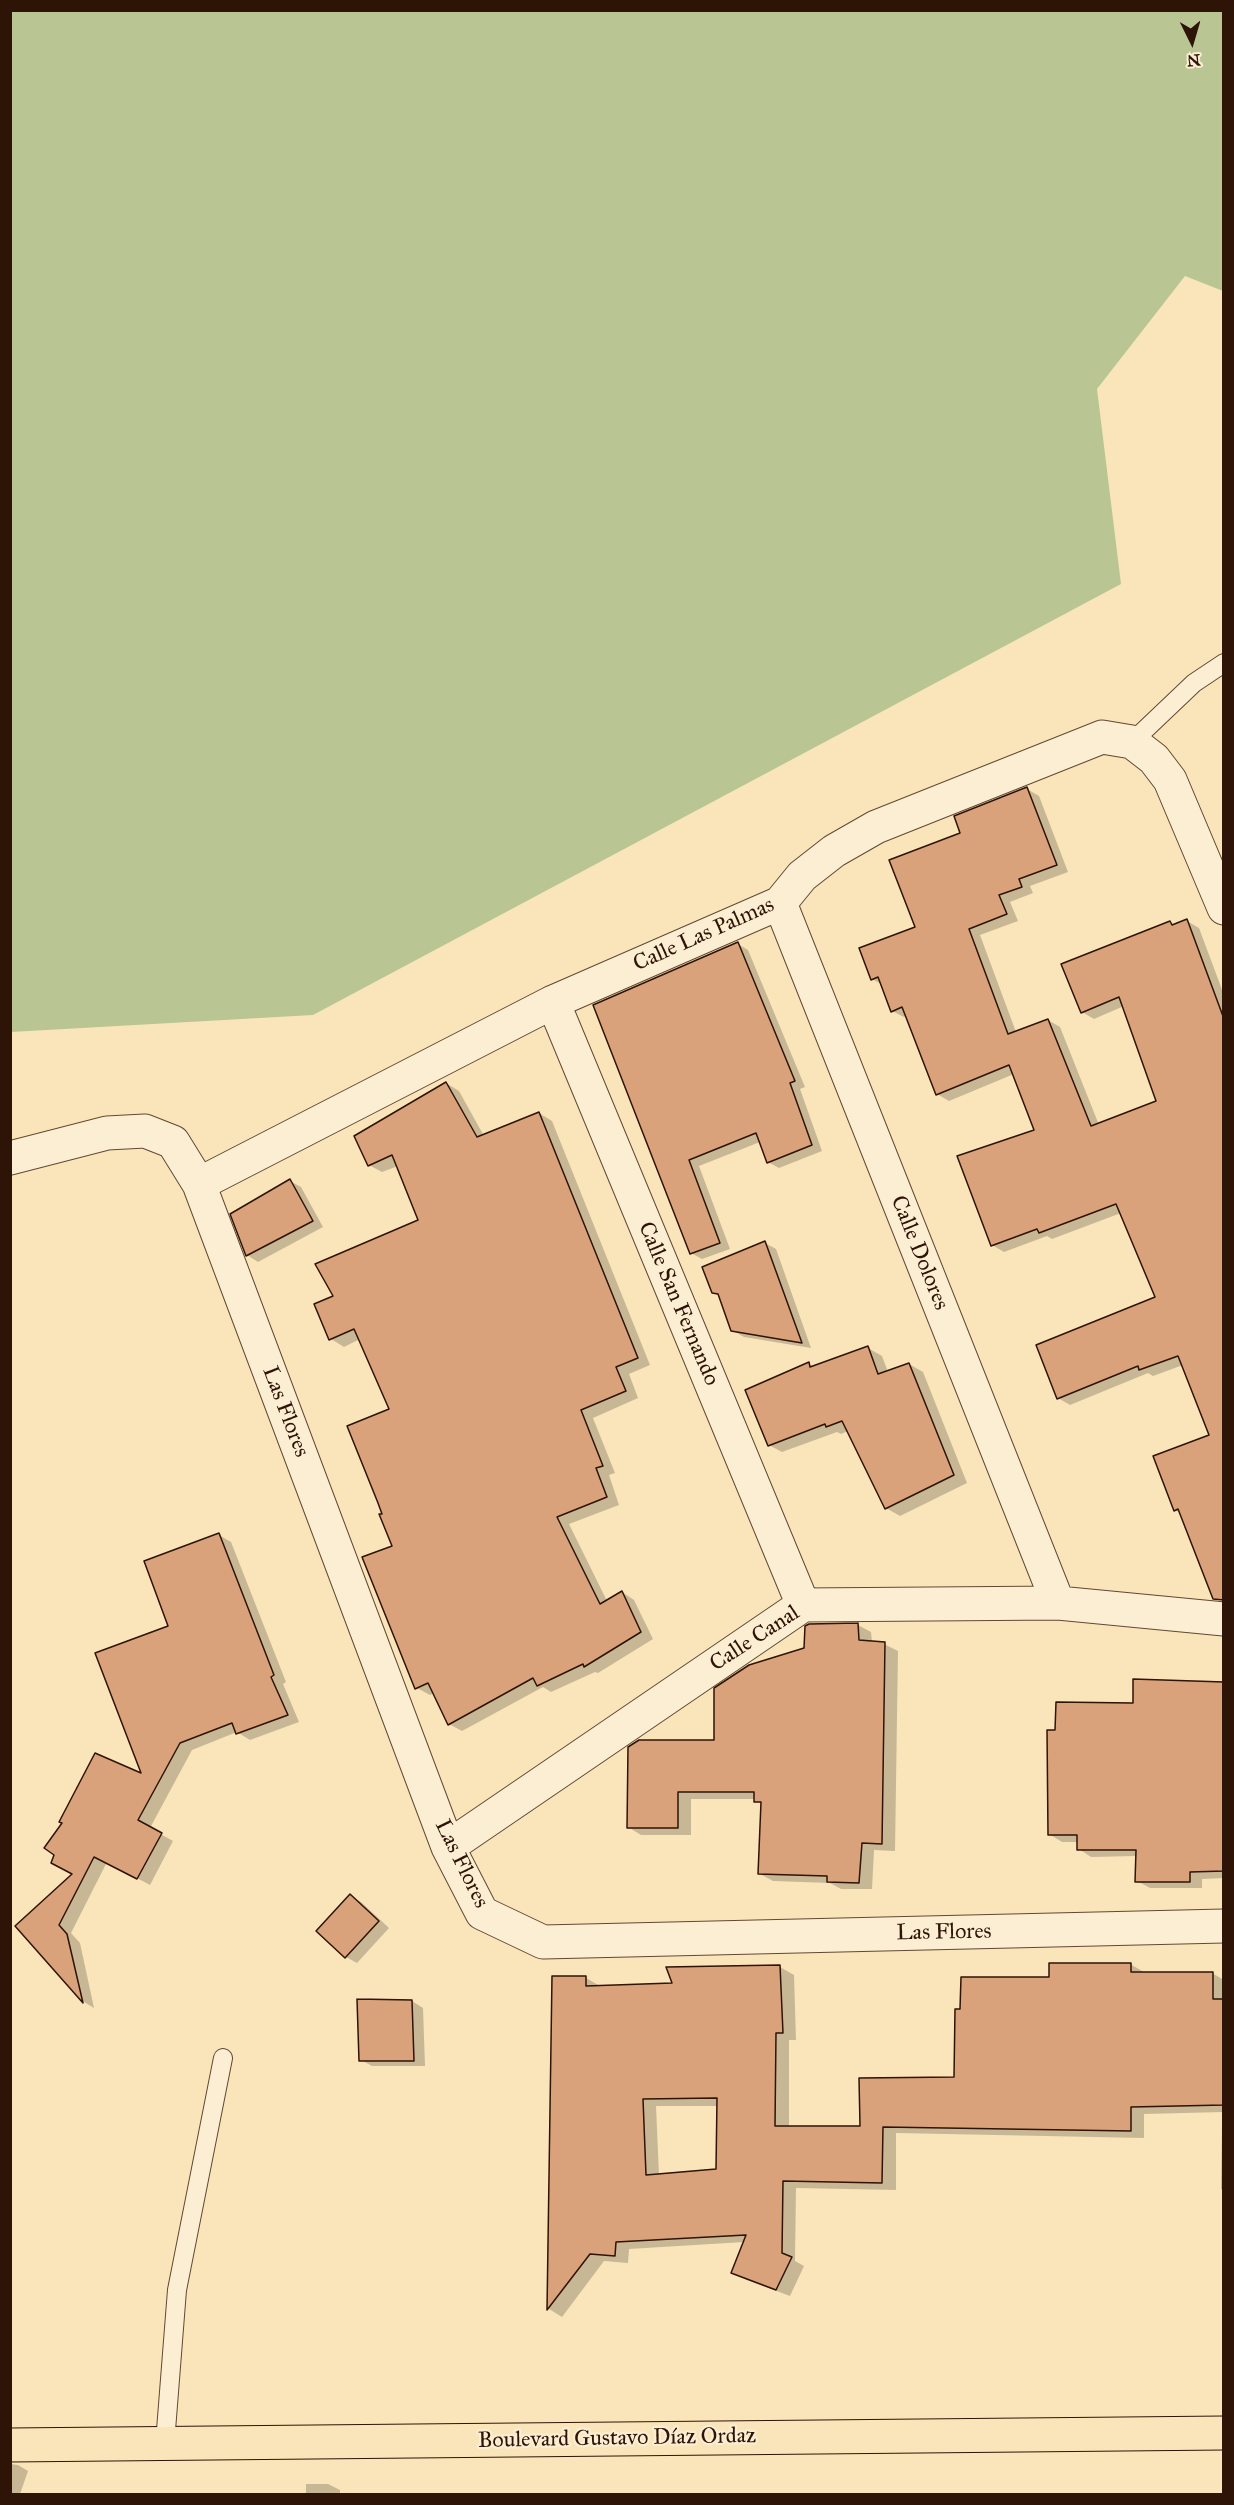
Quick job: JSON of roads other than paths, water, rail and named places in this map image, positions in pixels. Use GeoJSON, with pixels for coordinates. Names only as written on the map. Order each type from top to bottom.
{"type":"FeatureCollection","features":[{"type":"Feature","properties":{"kind":"main road","name":"Boulevard Gustavo Díaz Ordaz"},"geometry":{"type":"LineString","coordinates":[[10,2445],[1224,2433]]}},
{"type":"Feature","properties":{"kind":"street","name":"Calle Las Palmas"},"geometry":{"type":"LineString","coordinates":[[199,1184],[553,1002],[780,903],[802,876],[834,851],[876,827],[1102,737],[1132,742],[1154,759],[1170,780],[1224,908]]}},
{"type":"Feature","properties":{"kind":"street","name":"Calle Dolores"},"geometry":{"type":"LineString","coordinates":[[780,903],[1058,1602]]}},
{"type":"Feature","properties":{"kind":"street","name":"Calle San Fernando"},"geometry":{"type":"LineString","coordinates":[[553,1002],[803,1605]]}},
{"type":"Feature","properties":{"kind":"street","name":"Las Flores"},"geometry":{"type":"LineString","coordinates":[[10,1158],[107,1133],[145,1131],[173,1142],[199,1184],[448,1847],[482,1913],[543,1942],[1224,1926]]}},
{"type":"Feature","properties":{"kind":"street","name":"Calle Canal"},"geometry":{"type":"LineString","coordinates":[[448,1847],[803,1605],[1058,1602],[1224,1618]]}},
{"type":"Feature","properties":{"kind":"lane"},"geometry":{"type":"LineString","coordinates":[[1132,742],[1194,683],[1224,663]]}},
{"type":"Feature","properties":{"kind":"lane"},"geometry":{"type":"LineString","coordinates":[[165,2443],[177,2290],[223,2058]]}}]}
